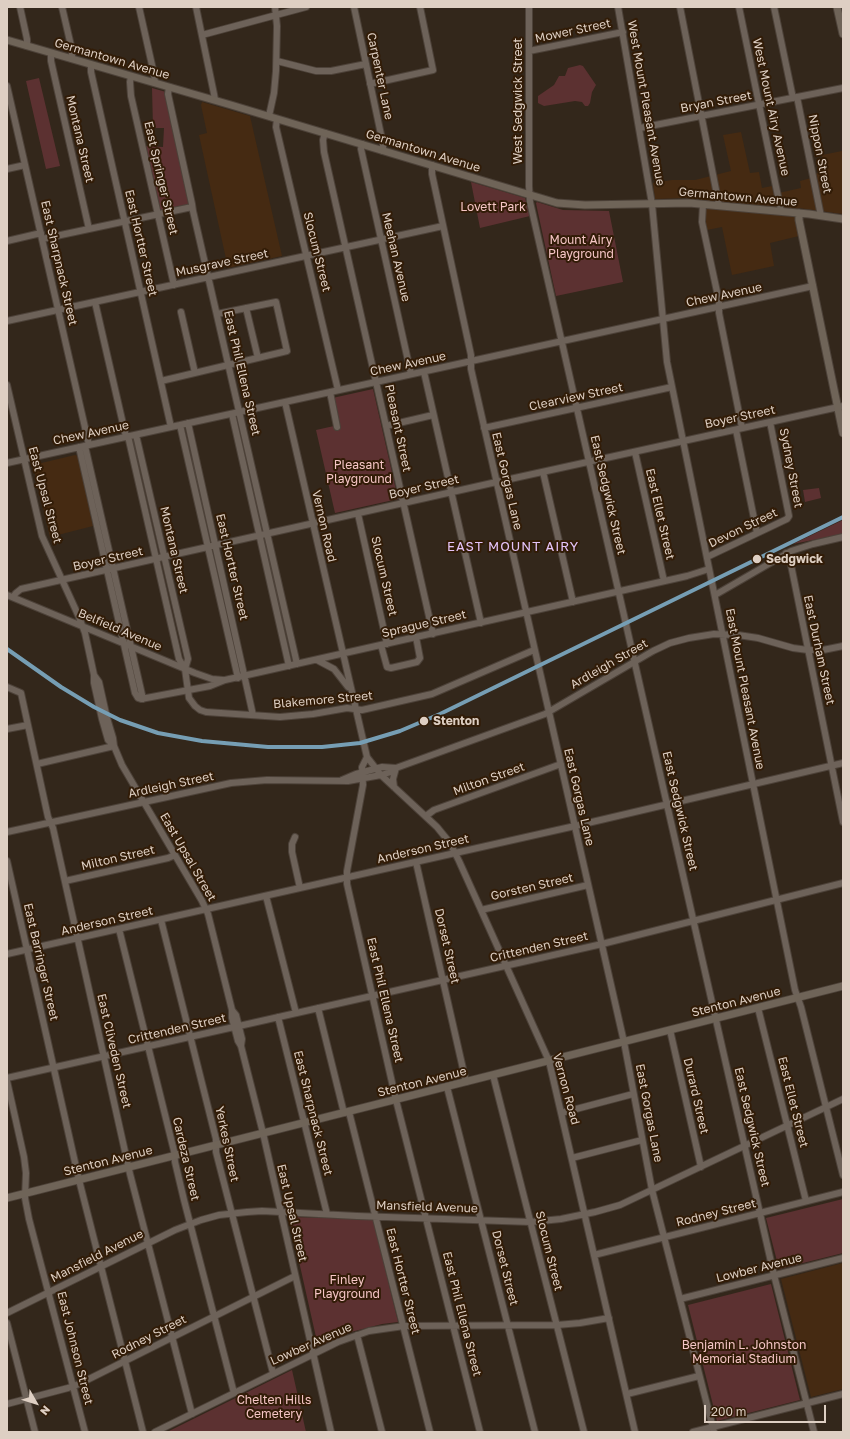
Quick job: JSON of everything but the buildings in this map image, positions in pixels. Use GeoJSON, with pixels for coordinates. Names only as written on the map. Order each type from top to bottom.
{"type":"FeatureCollection","features":[{"type":"Feature","properties":{"kind":"main road"},"geometry":{"type":"LineString","coordinates":[[837,7],[843,34]]}},
{"type":"Feature","properties":{"kind":"main road","name":"Germantown Avenue"},"geometry":{"type":"LineString","coordinates":[[7,40],[215,100],[557,202],[574,205],[677,203],[703,204],[781,211],[843,219]]}},
{"type":"Feature","properties":{"kind":"main road"},"geometry":{"type":"LineString","coordinates":[[799,213],[813,286],[840,407],[843,432]]}},
{"type":"Feature","properties":{"kind":"main road","name":"Stenton Avenue"},"geometry":{"type":"LineString","coordinates":[[7,1198],[843,986]]}},
{"type":"Feature","properties":{"kind":"street"},"geometry":{"type":"LineString","coordinates":[[20,7],[27,46]]}},
{"type":"Feature","properties":{"kind":"street"},"geometry":{"type":"LineString","coordinates":[[62,7],[72,50],[72,59]]}},
{"type":"Feature","properties":{"kind":"street"},"geometry":{"type":"LineString","coordinates":[[139,7],[155,83]]}},
{"type":"Feature","properties":{"kind":"street"},"geometry":{"type":"LineString","coordinates":[[196,7],[215,100]]}},
{"type":"Feature","properties":{"kind":"street"},"geometry":{"type":"LineString","coordinates":[[269,116],[275,86],[277,61],[275,7]]}},
{"type":"Feature","properties":{"kind":"street"},"geometry":{"type":"LineString","coordinates":[[202,35],[306,7]]}},
{"type":"Feature","properties":{"kind":"street","name":"Carpenter Lane"},"geometry":{"type":"LineString","coordinates":[[354,7],[383,144],[383,151]]}},
{"type":"Feature","properties":{"kind":"street"},"geometry":{"type":"LineString","coordinates":[[370,84],[433,70],[420,7]]}},
{"type":"Feature","properties":{"kind":"street","name":"West Sedgwick Street"},"geometry":{"type":"LineString","coordinates":[[528,7],[529,194]]}},
{"type":"Feature","properties":{"kind":"street","name":"West Mount Pleasant Avenue"},"geometry":{"type":"LineString","coordinates":[[618,7],[652,204]]}},
{"type":"Feature","properties":{"kind":"street"},"geometry":{"type":"LineString","coordinates":[[680,7],[719,205]]}},
{"type":"Feature","properties":{"kind":"street","name":"West Mount Airy Avenue"},"geometry":{"type":"LineString","coordinates":[[739,7],[781,211]]}},
{"type":"Feature","properties":{"kind":"street","name":"Nippon Street"},"geometry":{"type":"LineString","coordinates":[[774,7],[821,216]]}},
{"type":"Feature","properties":{"kind":"street","name":"Mower Street"},"geometry":{"type":"LineString","coordinates":[[529,52],[623,32]]}},
{"type":"Feature","properties":{"kind":"street","name":"Montana Street"},"geometry":{"type":"LineString","coordinates":[[51,53],[51,61],[89,229]]}},
{"type":"Feature","properties":{"kind":"street"},"geometry":{"type":"LineString","coordinates":[[277,61],[316,72],[331,71],[366,64]]}},
{"type":"Feature","properties":{"kind":"street","name":"East Hortter Street"},"geometry":{"type":"LineString","coordinates":[[91,65],[91,72],[171,427]]}},
{"type":"Feature","properties":{"kind":"street","name":"East Springer Street"},"geometry":{"type":"LineString","coordinates":[[131,76],[130,92],[174,285]]}},
{"type":"Feature","properties":{"kind":"street","name":"East Sharpnack Street"},"geometry":{"type":"LineString","coordinates":[[7,86],[58,310],[124,644],[136,694],[139,698],[143,699]]}},
{"type":"Feature","properties":{"kind":"street","name":"East Phil Ellena Street"},"geometry":{"type":"LineString","coordinates":[[169,87],[168,94],[192,207],[297,664]]}},
{"type":"Feature","properties":{"kind":"street","name":"Bryan Street"},"geometry":{"type":"LineString","coordinates":[[640,128],[843,88]]}},
{"type":"Feature","properties":{"kind":"street","name":"Slocum Street"},"geometry":{"type":"LineString","coordinates":[[277,119],[276,125],[338,390]]}},
{"type":"Feature","properties":{"kind":"street","name":"Pleasant Street"},"geometry":{"type":"LineString","coordinates":[[324,133],[324,152],[433,634]]}},
{"type":"Feature","properties":{"kind":"street","name":"Meehan Avenue"},"geometry":{"type":"LineString","coordinates":[[362,144],[381,239],[411,374]]}},
{"type":"Feature","properties":{"kind":"street"},"geometry":{"type":"LineString","coordinates":[[7,169],[25,165]]}},
{"type":"Feature","properties":{"kind":"street","name":"East Gorgas Lane"},"geometry":{"type":"LineString","coordinates":[[432,165],[432,174],[471,355],[471,369],[624,1042],[652,1190],[713,1430]]}},
{"type":"Feature","properties":{"kind":"street","name":"East Sedgwick Street"},"geometry":{"type":"LineString","coordinates":[[529,194],[774,1275],[814,1432]]}},
{"type":"Feature","properties":{"kind":"street","name":"East Mount Pleasant Avenue"},"geometry":{"type":"LineString","coordinates":[[652,204],[666,356],[672,387],[795,990],[843,1175]]}},
{"type":"Feature","properties":{"kind":"street"},"geometry":{"type":"LineString","coordinates":[[703,204],[702,222],[719,301],[719,313],[757,533]]}},
{"type":"Feature","properties":{"kind":"street"},"geometry":{"type":"LineString","coordinates":[[7,240],[89,229],[192,207]]}},
{"type":"Feature","properties":{"kind":"street","name":"Musgrave Street"},"geometry":{"type":"LineString","coordinates":[[7,321],[443,226]]}},
{"type":"Feature","properties":{"kind":"street","name":"Chew Avenue"},"geometry":{"type":"LineString","coordinates":[[7,463],[813,286]]}},
{"type":"Feature","properties":{"kind":"street","name":"Montana Street"},"geometry":{"type":"LineString","coordinates":[[95,302],[179,660],[185,669]]}},
{"type":"Feature","properties":{"kind":"street"},"geometry":{"type":"LineString","coordinates":[[161,381],[287,352],[276,302],[217,314]]}},
{"type":"Feature","properties":{"kind":"street"},"geometry":{"type":"LineString","coordinates":[[246,308],[258,358]]}},
{"type":"Feature","properties":{"kind":"street"},"geometry":{"type":"LineString","coordinates":[[181,312],[195,373]]}},
{"type":"Feature","properties":{"kind":"street"},"geometry":{"type":"LineString","coordinates":[[424,372],[481,623]]}},
{"type":"Feature","properties":{"kind":"street","name":"East Upsal Street"},"geometry":{"type":"LineString","coordinates":[[7,385],[42,536],[83,626],[94,675],[99,682],[114,746],[122,765],[206,910],[232,1010],[232,1018],[237,1027],[238,1041],[241,1046],[263,1133],[331,1432]]}},
{"type":"Feature","properties":{"kind":"street","name":"Clearview Street"},"geometry":{"type":"LineString","coordinates":[[484,428],[672,387]]}},
{"type":"Feature","properties":{"kind":"street"},"geometry":{"type":"LineString","coordinates":[[330,392],[338,427]]}},
{"type":"Feature","properties":{"kind":"street","name":"Vernon Road"},"geometry":{"type":"LineString","coordinates":[[285,402],[350,691],[367,757],[375,769],[442,832],[456,853],[549,1061],[635,1432]]}},
{"type":"Feature","properties":{"kind":"street","name":"Boyer Street"},"geometry":{"type":"LineString","coordinates":[[10,596],[21,589],[496,482],[840,407]]}},
{"type":"Feature","properties":{"kind":"street","name":"East Phil Ellena Street"},"geometry":{"type":"LineString","coordinates":[[232,414],[289,666]]}},
{"type":"Feature","properties":{"kind":"street"},"geometry":{"type":"LineString","coordinates":[[386,426],[433,415]]}},
{"type":"Feature","properties":{"kind":"street","name":"Sydney Street"},"geometry":{"type":"LineString","coordinates":[[770,422],[789,515],[788,518]]}},
{"type":"Feature","properties":{"kind":"street","name":"East Hortter Street"},"geometry":{"type":"LineString","coordinates":[[188,423],[254,715]]}},
{"type":"Feature","properties":{"kind":"street","name":"East Hortter Street"},"geometry":{"type":"LineString","coordinates":[[180,425],[238,678]]}},
{"type":"Feature","properties":{"kind":"street","name":"Montana Street"},"geometry":{"type":"LineString","coordinates":[[136,434],[188,659],[185,669],[190,701],[200,710]]}},
{"type":"Feature","properties":{"kind":"street","name":"East Ellet Street"},"geometry":{"type":"LineString","coordinates":[[635,452],[664,581]]}},
{"type":"Feature","properties":{"kind":"street"},"geometry":{"type":"LineString","coordinates":[[543,472],[573,602]]}},
{"type":"Feature","properties":{"kind":"street","name":"Slocum Street"},"geometry":{"type":"LineString","coordinates":[[358,514],[387,667],[391,668],[420,660],[416,638]]}},
{"type":"Feature","properties":{"kind":"street","name":"Devon Street"},"geometry":{"type":"LineString","coordinates":[[707,557],[788,518]]}},
{"type":"Feature","properties":{"kind":"street"},"geometry":{"type":"LineString","coordinates":[[715,595],[786,554],[813,544],[843,537]]}},
{"type":"Feature","properties":{"kind":"street","name":"East Durham Street"},"geometry":{"type":"LineString","coordinates":[[786,554],[791,565],[843,822]]}},
{"type":"Feature","properties":{"kind":"street","name":"East Sharpnack Street"},"geometry":{"type":"LineString","coordinates":[[110,569],[143,699]]}},
{"type":"Feature","properties":{"kind":"street","name":"Sprague Street"},"geometry":{"type":"LineString","coordinates":[[143,699],[210,686],[225,680],[619,592],[700,573],[709,569]]}},
{"type":"Feature","properties":{"kind":"street","name":"Belfield Avenue"},"geometry":{"type":"LineString","coordinates":[[10,596],[206,678],[225,680]]}},
{"type":"Feature","properties":{"kind":"street","name":"Ardleigh Street"},"geometry":{"type":"LineString","coordinates":[[7,832],[224,784],[267,780],[315,782],[348,781],[381,775],[391,772],[396,768],[549,712],[635,661],[662,647],[680,640],[698,636],[723,634],[758,638],[793,648],[808,650],[823,650],[843,646]]}},
{"type":"Feature","properties":{"kind":"street","name":"Blakemore Street"},"geometry":{"type":"LineString","coordinates":[[200,710],[206,712],[254,715],[297,716],[347,708],[362,710],[432,694],[534,650]]}},
{"type":"Feature","properties":{"kind":"street"},"geometry":{"type":"LineString","coordinates":[[317,660],[334,669],[350,691]]}},
{"type":"Feature","properties":{"kind":"street","name":"East Cliveden Street"},"geometry":{"type":"LineString","coordinates":[[7,687],[20,692],[65,881],[129,1168],[192,1414]]}},
{"type":"Feature","properties":{"kind":"street"},"geometry":{"type":"LineString","coordinates":[[7,729],[28,725]]}},
{"type":"Feature","properties":{"kind":"street"},"geometry":{"type":"LineString","coordinates":[[37,764],[114,746]]}},
{"type":"Feature","properties":{"kind":"street","name":"East Phil Ellena Street"},"geometry":{"type":"LineString","coordinates":[[367,757],[363,764],[363,779],[347,878],[396,1100],[480,1432]]}},
{"type":"Feature","properties":{"kind":"street","name":"Anderson Street"},"geometry":{"type":"LineString","coordinates":[[7,954],[668,805],[843,763]]}},
{"type":"Feature","properties":{"kind":"street","name":"Milton Street"},"geometry":{"type":"LineString","coordinates":[[426,816],[434,810],[561,764]]}},
{"type":"Feature","properties":{"kind":"street","name":"Ardleigh Street"},"geometry":{"type":"LineString","coordinates":[[342,780],[362,772],[375,769],[385,767],[396,768]]}},
{"type":"Feature","properties":{"kind":"street"},"geometry":{"type":"LineString","coordinates":[[394,787],[393,779],[396,768]]}},
{"type":"Feature","properties":{"kind":"street"},"geometry":{"type":"LineString","coordinates":[[295,837],[292,844],[292,852],[300,888]]}},
{"type":"Feature","properties":{"kind":"street","name":"Milton Street"},"geometry":{"type":"LineString","coordinates":[[65,881],[168,858],[175,855]]}},
{"type":"Feature","properties":{"kind":"street","name":"East Barringer Street"},"geometry":{"type":"LineString","coordinates":[[7,861],[79,1180]]}},
{"type":"Feature","properties":{"kind":"street","name":"Dorset Street"},"geometry":{"type":"LineString","coordinates":[[416,862],[466,1082]]}},
{"type":"Feature","properties":{"kind":"street","name":"Crittenden Street"},"geometry":{"type":"LineString","coordinates":[[7,1078],[602,944],[843,883]]}},
{"type":"Feature","properties":{"kind":"street","name":"Gorsten Street"},"geometry":{"type":"LineString","coordinates":[[481,910],[588,885]]}},
{"type":"Feature","properties":{"kind":"street"},"geometry":{"type":"LineString","coordinates":[[266,896],[296,1013]]}},
{"type":"Feature","properties":{"kind":"street","name":"Yerkes Street"},"geometry":{"type":"LineString","coordinates":[[161,920],[216,1139],[216,1152],[273,1373]]}},
{"type":"Feature","properties":{"kind":"street","name":"Cardeza Street"},"geometry":{"type":"LineString","coordinates":[[119,929],[174,1151],[175,1163],[234,1393]]}},
{"type":"Feature","properties":{"kind":"street","name":"East Hortter Street"},"geometry":{"type":"LineString","coordinates":[[318,1008],[376,1216],[430,1432]]}},
{"type":"Feature","properties":{"kind":"street","name":"East Ellet Street"},"geometry":{"type":"LineString","coordinates":[[758,1008],[806,1201]]}},
{"type":"Feature","properties":{"kind":"street","name":"East Sharpnack Street"},"geometry":{"type":"LineString","coordinates":[[278,1017],[327,1214]]}},
{"type":"Feature","properties":{"kind":"street","name":"Durard Street"},"geometry":{"type":"LineString","coordinates":[[670,1030],[701,1167]]}},
{"type":"Feature","properties":{"kind":"street","name":"Slocum Street"},"geometry":{"type":"LineString","coordinates":[[493,1075],[584,1432]]}},
{"type":"Feature","properties":{"kind":"street","name":"East Johnson Street"},"geometry":{"type":"LineString","coordinates":[[7,1081],[24,1157],[26,1173],[25,1194],[29,1219],[85,1432]]}},
{"type":"Feature","properties":{"kind":"street","name":"Dorset Street"},"geometry":{"type":"LineString","coordinates":[[447,1087],[535,1432]]}},
{"type":"Feature","properties":{"kind":"street"},"geometry":{"type":"LineString","coordinates":[[561,1113],[633,1094]]}},
{"type":"Feature","properties":{"kind":"street","name":"Mansfield Avenue"},"geometry":{"type":"LineString","coordinates":[[7,1313],[190,1223],[232,1213],[258,1211],[531,1222],[584,1215],[620,1205],[843,1099]]}},
{"type":"Feature","properties":{"kind":"street"},"geometry":{"type":"LineString","coordinates":[[572,1158],[642,1140]]}},
{"type":"Feature","properties":{"kind":"street"},"geometry":{"type":"LineString","coordinates":[[79,1180],[143,1432]]}},
{"type":"Feature","properties":{"kind":"street","name":"Rodney Street"},"geometry":{"type":"LineString","coordinates":[[594,1255],[843,1192]]}},
{"type":"Feature","properties":{"kind":"street","name":"Lowber Avenue"},"geometry":{"type":"LineString","coordinates":[[680,1299],[843,1258]]}},
{"type":"Feature","properties":{"kind":"street","name":"Rodney Street"},"geometry":{"type":"LineString","coordinates":[[7,1404],[73,1386],[296,1276]]}},
{"type":"Feature","properties":{"kind":"street","name":"Lowber Avenue"},"geometry":{"type":"LineString","coordinates":[[155,1432],[313,1353],[357,1335],[404,1326],[557,1325],[608,1318]]}},
{"type":"Feature","properties":{"kind":"street"},"geometry":{"type":"LineString","coordinates":[[7,1323],[35,1432]]}},
{"type":"Feature","properties":{"kind":"street"},"geometry":{"type":"LineString","coordinates":[[357,1335],[382,1432]]}},
{"type":"Feature","properties":{"kind":"street"},"geometry":{"type":"LineString","coordinates":[[627,1394],[699,1376]]}},
{"type":"Feature","properties":{"kind":"street"},"geometry":{"type":"LineString","coordinates":[[693,1432],[713,1430],[843,1394]]}},
{"type":"Feature","properties":{"kind":"shaded area"},"geometry":{"type":"Polygon","coordinates":[[[202,102],[250,116],[282,256],[228,268],[199,135],[207,133],[201,105],[202,102]]]}},
{"type":"Feature","properties":{"kind":"shaded area"},"geometry":{"type":"Polygon","coordinates":[[[741,132],[750,173],[759,172],[762,188],[772,186],[774,194],[801,188],[800,181],[815,177],[814,174],[819,173],[823,169],[822,155],[842,151],[843,214],[799,208],[796,218],[799,236],[770,243],[774,266],[732,275],[722,227],[707,230],[705,220],[705,200],[684,198],[655,199],[653,183],[672,180],[695,180],[731,171],[723,135],[741,132]]]}},
{"type":"Feature","properties":{"kind":"shaded area"},"geometry":{"type":"Polygon","coordinates":[[[75,455],[78,456],[93,526],[50,537],[33,465],[75,455]]]}},
{"type":"Feature","properties":{"kind":"shaded area"},"geometry":{"type":"Polygon","coordinates":[[[843,1263],[843,1389],[811,1397],[781,1279],[843,1263]]]}},
{"type":"Feature","properties":{"kind":"green space"},"geometry":{"type":"Polygon","coordinates":[[[580,65],[583,66],[596,85],[592,92],[588,106],[585,106],[582,102],[575,101],[544,106],[538,103],[538,96],[554,85],[559,76],[565,76],[568,68],[580,65]]]}},
{"type":"Feature","properties":{"kind":"green space"},"geometry":{"type":"Polygon","coordinates":[[[39,78],[60,166],[46,169],[26,81],[39,78]]]}},
{"type":"Feature","properties":{"kind":"green space"},"geometry":{"type":"Polygon","coordinates":[[[152,88],[166,92],[190,204],[160,212],[145,146],[163,147],[164,128],[153,128],[152,88]]]}},
{"type":"Feature","properties":{"kind":"green space","name":"Lovett Park"},"geometry":{"type":"Polygon","coordinates":[[[471,182],[525,198],[530,216],[480,228],[471,182]]]}},
{"type":"Feature","properties":{"kind":"green space","name":"Mount Airy Playground"},"geometry":{"type":"Polygon","coordinates":[[[537,202],[563,210],[609,211],[623,282],[556,296],[537,202]]]}},
{"type":"Feature","properties":{"kind":"green space","name":"Pleasant Playground"},"geometry":{"type":"Polygon","coordinates":[[[373,389],[398,499],[335,513],[316,430],[334,426],[328,399],[373,389]]]}},
{"type":"Feature","properties":{"kind":"green space"},"geometry":{"type":"Polygon","coordinates":[[[819,488],[821,498],[805,502],[803,490],[819,488]]]}},
{"type":"Feature","properties":{"kind":"green space"},"geometry":{"type":"Polygon","coordinates":[[[843,520],[843,534],[793,544],[843,520]]]}},
{"type":"Feature","properties":{"kind":"green space"},"geometry":{"type":"Polygon","coordinates":[[[843,1199],[843,1253],[779,1269],[766,1218],[843,1199]]]}},
{"type":"Feature","properties":{"kind":"green space","name":"Finley Playground"},"geometry":{"type":"Polygon","coordinates":[[[289,1217],[373,1219],[398,1322],[382,1324],[351,1332],[318,1346],[289,1217]]]}},
{"type":"Feature","properties":{"kind":"green space","name":"Benjamin L. Johnston Memorial Stadium"},"geometry":{"type":"Polygon","coordinates":[[[771,1284],[800,1400],[717,1421],[688,1305],[771,1284]]]}},
{"type":"Feature","properties":{"kind":"green space","name":"Chelten Hills Cemetery"},"geometry":{"type":"Polygon","coordinates":[[[292,1370],[306,1432],[167,1432],[292,1370]]]}},
{"type":"Feature","properties":{"kind":"transit line"},"geometry":{"type":"LineString","coordinates":[[7,649],[61,687],[94,707],[120,720],[158,733],[202,741],[268,747],[322,747],[360,743],[400,731],[440,714],[843,517]]}},
{"type":"Feature","properties":{"kind":"place","name":"Sedgwick"},"geometry":{"type":"Point","coordinates":[757,559]}},
{"type":"Feature","properties":{"kind":"place","name":"Stenton"},"geometry":{"type":"Point","coordinates":[424,721]}},
{"type":"Feature","properties":{"kind":"district","name":"EAST MOUNT AIRY"},"geometry":{"type":"Point","coordinates":[513,547]}}]}
